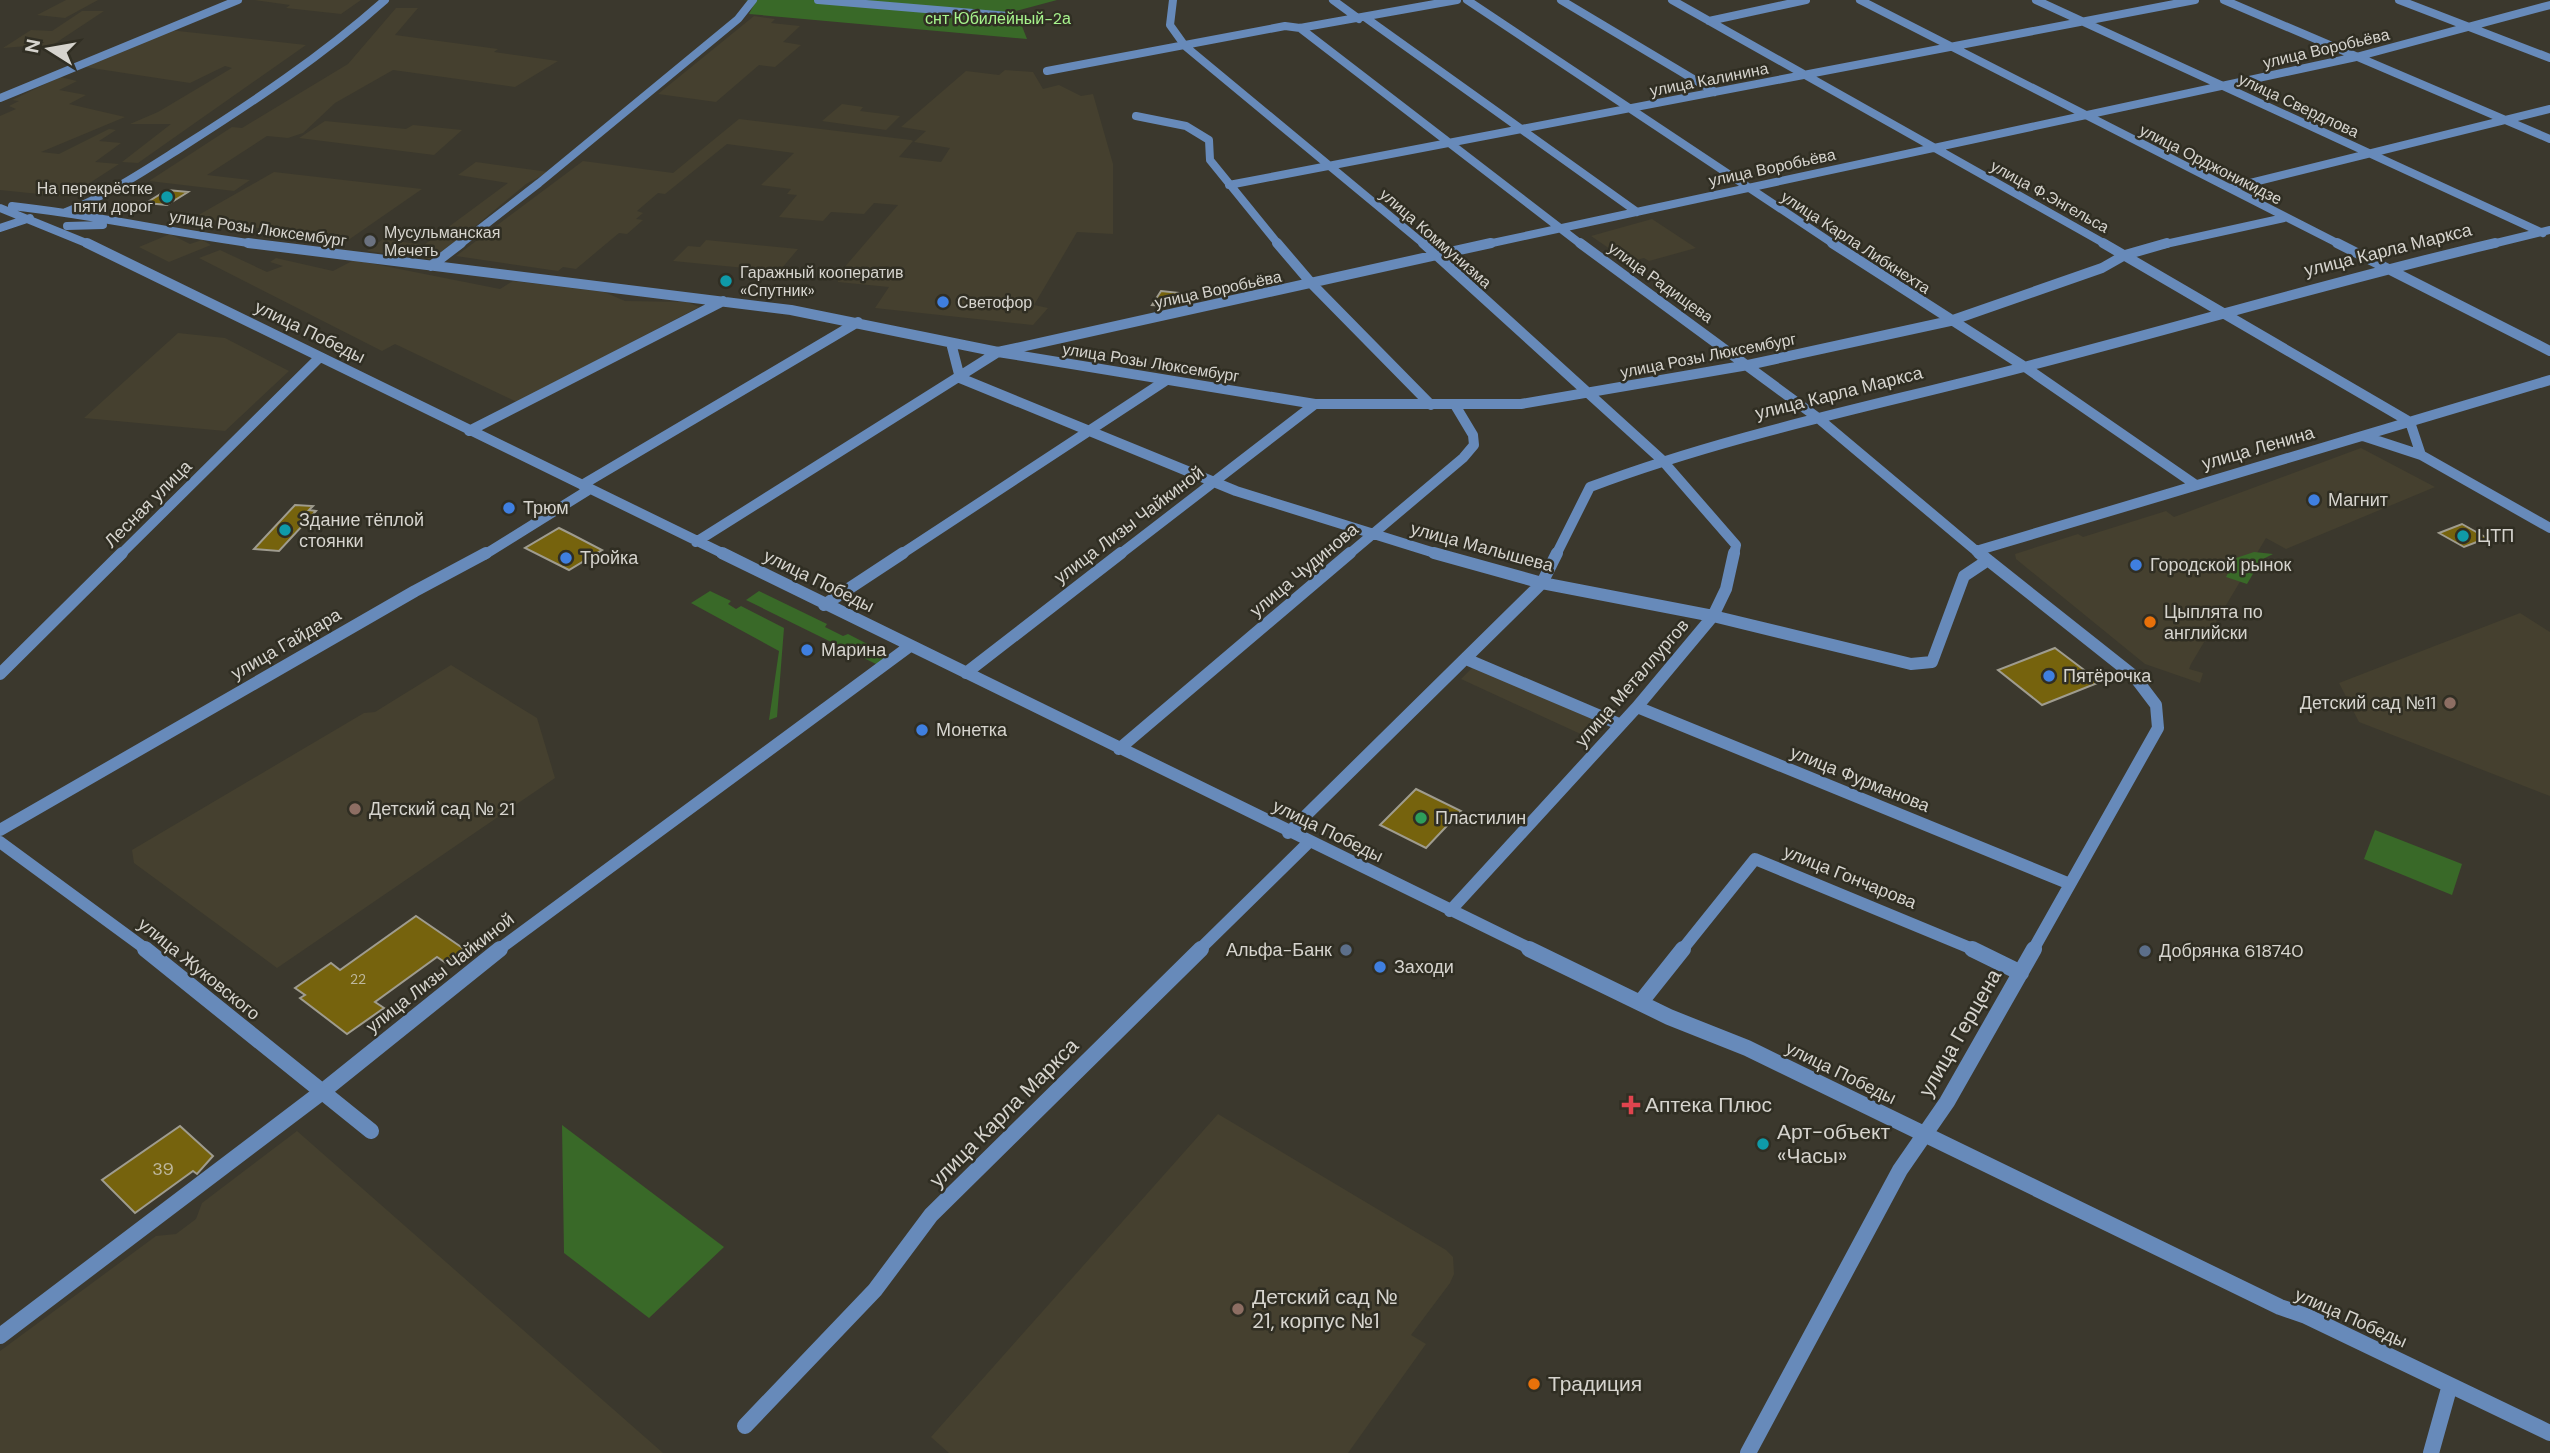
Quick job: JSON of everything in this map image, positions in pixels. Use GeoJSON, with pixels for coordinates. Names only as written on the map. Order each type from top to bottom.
{"type":"FeatureCollection","features":[{"type":"Feature","properties":{"kind":"street"},"geometry":{"type":"LineString","coordinates":[[0,98],[238,0]]}},
{"type":"Feature","properties":{"kind":"street"},"geometry":{"type":"LineString","coordinates":[[3,208],[47,226],[67,226],[101,198],[299,70],[385,0]]}},
{"type":"Feature","properties":{"kind":"street"},"geometry":{"type":"LineString","coordinates":[[431,266],[539,183],[738,19],[753,0]]}},
{"type":"Feature","properties":{"kind":"street"},"geometry":{"type":"LineString","coordinates":[[818,0],[864,1],[1009,16]]}},
{"type":"Feature","properties":{"kind":"street"},"geometry":{"type":"LineString","coordinates":[[1173,0],[1170,25],[1185,46]]}},
{"type":"Feature","properties":{"kind":"street"},"geometry":{"type":"LineString","coordinates":[[1333,0],[1523,129],[1637,212]]}},
{"type":"Feature","properties":{"kind":"street"},"geometry":{"type":"LineString","coordinates":[[1047,71],[1286,26],[1300,28],[1362,19],[1457,0]]}},
{"type":"Feature","properties":{"kind":"street","name":"улица Карла Либкнехта"},"geometry":{"type":"LineString","coordinates":[[1467,0],[1950,321],[2025,367],[2196,485]]}},
{"type":"Feature","properties":{"kind":"street"},"geometry":{"type":"LineString","coordinates":[[1561,0],[1715,92]]}},
{"type":"Feature","properties":{"kind":"street","name":"улица Ф.Энгельса"},"geometry":{"type":"LineString","coordinates":[[1672,0],[2126,256],[2410,422]]}},
{"type":"Feature","properties":{"kind":"street"},"geometry":{"type":"LineString","coordinates":[[1709,21],[1806,0]]}},
{"type":"Feature","properties":{"kind":"street","name":"улица Орджоникидзе"},"geometry":{"type":"LineString","coordinates":[[1860,0],[2550,351]]}},
{"type":"Feature","properties":{"kind":"street","name":"улица Свердлова"},"geometry":{"type":"LineString","coordinates":[[2036,0],[2547,233]]}},
{"type":"Feature","properties":{"kind":"street","name":"улица Калинина"},"geometry":{"type":"LineString","coordinates":[[1229,186],[2195,0]]}},
{"type":"Feature","properties":{"kind":"street"},"geometry":{"type":"LineString","coordinates":[[2224,0],[2550,139]]}},
{"type":"Feature","properties":{"kind":"street"},"geometry":{"type":"LineString","coordinates":[[2399,0],[2550,58]]}},
{"type":"Feature","properties":{"kind":"street","name":"улица Воробьёва"},"geometry":{"type":"LineString","coordinates":[[998,352],[1747,187],[2356,57],[2550,5]]}},
{"type":"Feature","properties":{"kind":"street","name":"улица Радищева"},"geometry":{"type":"LineString","coordinates":[[1300,28],[1561,229],[1818,418],[1976,551],[2134,676],[2156,705]]}},
{"type":"Feature","properties":{"kind":"street","name":"улица Коммунизма"},"geometry":{"type":"LineString","coordinates":[[1185,46],[1439,256],[1662,460]]}},
{"type":"Feature","properties":{"kind":"street"},"geometry":{"type":"LineString","coordinates":[[2230,188],[2550,109]]}},
{"type":"Feature","properties":{"kind":"street"},"geometry":{"type":"LineString","coordinates":[[1136,116],[1186,126],[1207,138],[1210,141],[1210,160],[1229,186],[1312,284],[1431,405]]}},
{"type":"Feature","properties":{"kind":"street"},"geometry":{"type":"LineString","coordinates":[[47,226],[47,220],[52,217],[77,217],[101,198]]}},
{"type":"Feature","properties":{"kind":"street"},"geometry":{"type":"LineString","coordinates":[[3,208],[141,228]]}},
{"type":"Feature","properties":{"kind":"street"},"geometry":{"type":"LineString","coordinates":[[0,227],[14,218],[15,214],[3,208]]}},
{"type":"Feature","properties":{"kind":"street","name":"улица Победы"},"geometry":{"type":"LineString","coordinates":[[77,217],[83,234],[97,247]]}},
{"type":"Feature","properties":{"kind":"street"},"geometry":{"type":"LineString","coordinates":[[0,227],[30,218]]}},
{"type":"Feature","properties":{"kind":"street","name":"улица Розы Люксембург"},"geometry":{"type":"LineString","coordinates":[[141,228],[723,301],[858,322],[998,352],[1315,404],[1455,405],[1521,404],[1586,393],[1748,365],[1950,321],[2102,268],[2126,256],[2187,237],[2284,218]]}},
{"type":"Feature","properties":{"kind":"street","name":"улица Победы"},"geometry":{"type":"LineString","coordinates":[[47,226],[97,247],[1308,843],[1640,1003],[1747,1048],[2550,1433]]}},
{"type":"Feature","properties":{"kind":"street","name":"улица Карла Маркса"},"geometry":{"type":"LineString","coordinates":[[1288,833],[1542,583],[1590,487],[1662,460],[1818,418],[2025,367],[2388,268],[2547,233]]}},
{"type":"Feature","properties":{"kind":"street"},"geometry":{"type":"LineString","coordinates":[[2359,253],[2414,263]]}},
{"type":"Feature","properties":{"kind":"street"},"geometry":{"type":"LineString","coordinates":[[469,431],[723,301]]}},
{"type":"Feature","properties":{"kind":"street","name":"улица Гайдара"},"geometry":{"type":"LineString","coordinates":[[0,830],[415,591],[469,564],[586,487],[858,322]]}},
{"type":"Feature","properties":{"kind":"street"},"geometry":{"type":"LineString","coordinates":[[951,343],[960,378]]}},
{"type":"Feature","properties":{"kind":"street"},"geometry":{"type":"LineString","coordinates":[[696,542],[998,352]]}},
{"type":"Feature","properties":{"kind":"street","name":"Лесная улица"},"geometry":{"type":"LineString","coordinates":[[0,674],[319,358]]}},
{"type":"Feature","properties":{"kind":"street","name":"улица Малышева"},"geometry":{"type":"LineString","coordinates":[[960,378],[1217,482],[1372,536],[1542,583],[1713,617],[1911,664],[1932,662],[1965,576],[1988,560]]}},
{"type":"Feature","properties":{"kind":"street","name":"улица Ленина"},"geometry":{"type":"LineString","coordinates":[[1976,551],[2550,380]]}},
{"type":"Feature","properties":{"kind":"street"},"geometry":{"type":"LineString","coordinates":[[824,605],[1165,381]]}},
{"type":"Feature","properties":{"kind":"street","name":"улица Лизы Чайкиной"},"geometry":{"type":"LineString","coordinates":[[966,673],[1315,404]]}},
{"type":"Feature","properties":{"kind":"street","name":"улица Чудинова"},"geometry":{"type":"LineString","coordinates":[[1119,749],[1463,458],[1474,444],[1473,435],[1455,405]]}},
{"type":"Feature","properties":{"kind":"street"},"geometry":{"type":"LineString","coordinates":[[2410,422],[2421,455]]}},
{"type":"Feature","properties":{"kind":"street"},"geometry":{"type":"LineString","coordinates":[[2362,436],[2421,455],[2550,528]]}},
{"type":"Feature","properties":{"kind":"street","name":"улица Металлургов"},"geometry":{"type":"LineString","coordinates":[[1450,911],[1637,706],[1713,617],[1726,589],[1736,545],[1662,460]]}},
{"type":"Feature","properties":{"kind":"street","name":"улица Лизы Чайкиной"},"geometry":{"type":"LineString","coordinates":[[0,1336],[322,1092],[478,965],[910,646]]}},
{"type":"Feature","properties":{"kind":"street"},"geometry":{"type":"LineString","coordinates":[[1466,659],[1619,724]]}},
{"type":"Feature","properties":{"kind":"street","name":"улица Герцена"},"geometry":{"type":"LineString","coordinates":[[1748,1453],[1900,1170],[1947,1102],[2158,728],[2156,705]]}},
{"type":"Feature","properties":{"kind":"street","name":"улица Фурманова"},"geometry":{"type":"LineString","coordinates":[[1637,706],[2070,884]]}},
{"type":"Feature","properties":{"kind":"street","name":"улица Жуковского"},"geometry":{"type":"LineString","coordinates":[[0,842],[138,943],[371,1131]]}},
{"type":"Feature","properties":{"kind":"street","name":"улица Карла Маркса"},"geometry":{"type":"LineString","coordinates":[[745,1426],[874,1290],[931,1214],[1308,843]]}},
{"type":"Feature","properties":{"kind":"street","name":"улица Гончарова"},"geometry":{"type":"LineString","coordinates":[[1640,1003],[1755,859],[1946,936],[2021,972]]}},
{"type":"Feature","properties":{"kind":"street"},"geometry":{"type":"LineString","coordinates":[[2431,1453],[2450,1385]]}},
{"type":"Feature","properties":{"kind":"shaded area"},"geometry":{"type":"Polygon","coordinates":[[[66,0],[98,0],[65,18],[37,15],[66,0]]]}},
{"type":"Feature","properties":{"kind":"shaded area"},"geometry":{"type":"Polygon","coordinates":[[[254,0],[361,0],[341,14],[286,8],[290,5],[254,0]]]}},
{"type":"Feature","properties":{"kind":"shaded area"},"geometry":{"type":"Polygon","coordinates":[[[396,8],[418,8],[395,35],[498,49],[494,52],[558,61],[515,87],[393,70],[335,103],[303,133],[288,138],[267,136],[207,175],[250,180],[234,191],[149,181],[232,127],[242,128],[348,64],[396,8]]]}},
{"type":"Feature","properties":{"kind":"shaded area"},"geometry":{"type":"Polygon","coordinates":[[[82,11],[104,11],[45,50],[24,49],[27,46],[3,48],[31,30],[52,31],[82,11]]]}},
{"type":"Feature","properties":{"kind":"shaded area"},"geometry":{"type":"Polygon","coordinates":[[[754,16],[775,19],[771,23],[800,26],[783,42],[801,45],[775,67],[759,65],[716,102],[658,94],[754,16]]]}},
{"type":"Feature","properties":{"kind":"shaded area"},"geometry":{"type":"Polygon","coordinates":[[[169,30],[306,45],[138,163],[122,162],[171,124],[130,124],[158,112],[232,68],[225,66],[190,83],[85,67],[169,30]]]}},
{"type":"Feature","properties":{"kind":"shaded area"},"geometry":{"type":"Polygon","coordinates":[[[1005,70],[1033,72],[1043,89],[1059,85],[1081,96],[1093,94],[1113,164],[1113,234],[1077,232],[1034,305],[1048,308],[1033,325],[875,308],[889,287],[838,282],[837,276],[898,205],[874,203],[864,214],[831,212],[823,221],[779,217],[797,195],[787,194],[791,189],[761,185],[794,153],[727,144],[665,194],[658,193],[637,211],[643,213],[636,219],[643,220],[627,234],[619,233],[576,269],[563,267],[558,271],[456,256],[583,161],[673,173],[739,119],[911,140],[913,141],[899,157],[941,162],[950,148],[914,142],[926,131],[901,127],[966,71],[999,75],[1005,70]]]}},
{"type":"Feature","properties":{"kind":"shaded area"},"geometry":{"type":"Polygon","coordinates":[[[60,77],[77,81],[59,90],[86,95],[69,104],[125,117],[41,152],[59,154],[109,129],[116,130],[99,141],[121,143],[95,162],[119,164],[68,197],[0,190],[0,116],[16,109],[9,106],[19,101],[12,100],[60,77]]]}},
{"type":"Feature","properties":{"kind":"shaded area"},"geometry":{"type":"Polygon","coordinates":[[[842,104],[863,107],[860,111],[900,116],[886,130],[822,121],[842,104]]]}},
{"type":"Feature","properties":{"kind":"shaded area"},"geometry":{"type":"Polygon","coordinates":[[[325,121],[406,129],[413,125],[462,130],[434,155],[299,138],[325,121]]]}},
{"type":"Feature","properties":{"kind":"shaded area"},"geometry":{"type":"Polygon","coordinates":[[[476,162],[549,172],[526,184],[435,260],[367,251],[383,239],[424,245],[508,183],[458,175],[476,162]]]}},
{"type":"Feature","properties":{"kind":"shaded area"},"geometry":{"type":"Polygon","coordinates":[[[274,172],[422,189],[344,243],[195,217],[274,172]]]}},
{"type":"Feature","properties":{"kind":"shaded area"},"geometry":{"type":"Polygon","coordinates":[[[1652,219],[1696,248],[1649,261],[1644,258],[1629,262],[1591,236],[1652,219]]]}},
{"type":"Feature","properties":{"kind":"shaded area"},"geometry":{"type":"Polygon","coordinates":[[[170,234],[190,244],[202,240],[211,245],[169,262],[139,247],[170,234]]]}},
{"type":"Feature","properties":{"kind":"shaded area"},"geometry":{"type":"Polygon","coordinates":[[[706,240],[798,249],[776,275],[743,272],[745,268],[673,261],[688,246],[700,247],[706,240]]]}},
{"type":"Feature","properties":{"kind":"shaded area"},"geometry":{"type":"Polygon","coordinates":[[[220,250],[267,272],[283,266],[270,262],[276,258],[333,271],[354,260],[500,289],[513,281],[604,292],[625,301],[687,302],[699,307],[517,402],[395,344],[382,351],[199,258],[220,250]]]}},
{"type":"Feature","properties":{"kind":"shaded area"},"geometry":{"type":"Polygon","coordinates":[[[178,333],[225,338],[289,371],[225,431],[84,418],[178,333]]]}},
{"type":"Feature","properties":{"kind":"shaded area","name":"Городской рынок"},"geometry":{"type":"Polygon","coordinates":[[[2361,448],[2435,487],[2286,549],[2266,538],[2191,664],[2189,669],[2203,673],[2200,683],[2145,664],[2016,559],[2015,554],[2078,534],[2083,537],[2166,511],[2174,517],[2361,448]]]}},
{"type":"Feature","properties":{"kind":"shaded area","name":"Детский сад №11"},"geometry":{"type":"Polygon","coordinates":[[[2520,613],[2550,632],[2550,796],[2359,722],[2339,683],[2520,613]]]}},
{"type":"Feature","properties":{"kind":"shaded area","name":"Детский сад № 21"},"geometry":{"type":"Polygon","coordinates":[[[451,665],[537,718],[555,778],[277,968],[134,863],[132,850],[364,713],[375,712],[451,665]]]}},
{"type":"Feature","properties":{"kind":"shaded area"},"geometry":{"type":"Polygon","coordinates":[[[1475,665],[1599,720],[1585,736],[1461,679],[1475,665]]]}},
{"type":"Feature","properties":{"kind":"shaded area","name":"Детский сад № 21, корпус №1"},"geometry":{"type":"Polygon","coordinates":[[[1218,1114],[1446,1250],[1453,1257],[1454,1274],[1450,1283],[1411,1335],[1426,1344],[1348,1453],[949,1453],[931,1437],[1218,1114]]]}},
{"type":"Feature","properties":{"kind":"shaded area"},"geometry":{"type":"Polygon","coordinates":[[[297,1131],[663,1453],[0,1453],[0,1351],[156,1236],[176,1234],[196,1219],[202,1203],[297,1131]]]}},
{"type":"Feature","properties":{"kind":"green space","name":"снт Юбилейный-2а"},"geometry":{"type":"Polygon","coordinates":[[[743,0],[1057,0],[1016,11],[1027,39],[749,14],[756,1],[743,0]]]}},
{"type":"Feature","properties":{"kind":"green space"},"geometry":{"type":"Polygon","coordinates":[[[2254,552],[2273,554],[2261,560],[2247,584],[2226,577],[2236,558],[2254,552]]]}},
{"type":"Feature","properties":{"kind":"green space"},"geometry":{"type":"Polygon","coordinates":[[[710,591],[731,601],[728,604],[736,609],[741,606],[784,628],[777,717],[769,720],[779,651],[691,603],[710,591]]]}},
{"type":"Feature","properties":{"kind":"green space"},"geometry":{"type":"Polygon","coordinates":[[[759,591],[827,624],[825,627],[843,636],[848,634],[879,650],[883,659],[878,665],[746,600],[759,591]]]}},
{"type":"Feature","properties":{"kind":"green space"},"geometry":{"type":"Polygon","coordinates":[[[2375,830],[2462,864],[2452,895],[2364,859],[2375,830]]]}},
{"type":"Feature","properties":{"kind":"green space"},"geometry":{"type":"Polygon","coordinates":[[[562,1125],[724,1247],[649,1318],[564,1253],[562,1125]]]}},
{"type":"Feature","properties":{"kind":"building","name":"На перекрёстке пяти дорог"},"geometry":{"type":"Polygon","coordinates":[[[167,190],[188,192],[167,205],[146,203],[167,190]]]}},
{"type":"Feature","properties":{"kind":"building"},"geometry":{"type":"Polygon","coordinates":[[[1161,291],[1180,293],[1172,306],[1152,305],[1161,291]]]}},
{"type":"Feature","properties":{"kind":"building","name":"Здание тёплой стоянки"},"geometry":{"type":"Polygon","coordinates":[[[295,505],[313,506],[309,510],[316,511],[279,551],[254,549],[295,505]]]}},
{"type":"Feature","properties":{"kind":"building","name":"ЦТП"},"geometry":{"type":"Polygon","coordinates":[[[2462,524],[2487,538],[2464,547],[2439,533],[2462,524]]]}},
{"type":"Feature","properties":{"kind":"building","name":"Тройка"},"geometry":{"type":"Polygon","coordinates":[[[559,528],[602,550],[569,570],[525,548],[559,528]]]}},
{"type":"Feature","properties":{"kind":"building","name":"Пятёрочка"},"geometry":{"type":"Polygon","coordinates":[[[2055,648],[2100,682],[2042,705],[1998,670],[2055,648]]]}},
{"type":"Feature","properties":{"kind":"building","name":"Пластилин"},"geometry":{"type":"Polygon","coordinates":[[[1416,789],[1461,811],[1426,848],[1380,825],[1416,789]]]}},
{"type":"Feature","properties":{"kind":"building"},"geometry":{"type":"Polygon","coordinates":[[[416,916],[464,949],[446,963],[437,957],[375,1002],[384,1008],[347,1034],[300,998],[305,995],[295,988],[331,963],[340,970],[416,916]]]}},
{"type":"Feature","properties":{"kind":"building"},"geometry":{"type":"Polygon","coordinates":[[[180,1126],[213,1156],[197,1174],[193,1171],[135,1213],[102,1180],[180,1126]]]}},
{"type":"Feature","properties":{"kind":"place","name":"На перекрёстке пяти дорог"},"geometry":{"type":"Point","coordinates":[167,197]}},
{"type":"Feature","properties":{"kind":"place","name":"Мусульманская Мечеть"},"geometry":{"type":"Point","coordinates":[370,241]}},
{"type":"Feature","properties":{"kind":"place","name":"Гаражный кооператив «Спутник»"},"geometry":{"type":"Point","coordinates":[726,281]}},
{"type":"Feature","properties":{"kind":"place","name":"Светофор"},"geometry":{"type":"Point","coordinates":[943,302]}},
{"type":"Feature","properties":{"kind":"place","name":"Магнит"},"geometry":{"type":"Point","coordinates":[2314,500]}},
{"type":"Feature","properties":{"kind":"place","name":"Трюм"},"geometry":{"type":"Point","coordinates":[509,508]}},
{"type":"Feature","properties":{"kind":"place","name":"Здание тёплой стоянки"},"geometry":{"type":"Point","coordinates":[285,530]}},
{"type":"Feature","properties":{"kind":"place","name":"ЦТП"},"geometry":{"type":"Point","coordinates":[2463,536]}},
{"type":"Feature","properties":{"kind":"place","name":"Тройка"},"geometry":{"type":"Point","coordinates":[566,558]}},
{"type":"Feature","properties":{"kind":"place","name":"Городской рынок"},"geometry":{"type":"Point","coordinates":[2136,565]}},
{"type":"Feature","properties":{"kind":"place","name":"Цыплята по английски"},"geometry":{"type":"Point","coordinates":[2150,622]}},
{"type":"Feature","properties":{"kind":"place","name":"Марина"},"geometry":{"type":"Point","coordinates":[807,650]}},
{"type":"Feature","properties":{"kind":"place","name":"Пятёрочка"},"geometry":{"type":"Point","coordinates":[2049,676]}},
{"type":"Feature","properties":{"kind":"place","name":"Детский сад №11"},"geometry":{"type":"Point","coordinates":[2450,703]}},
{"type":"Feature","properties":{"kind":"place","name":"Монетка"},"geometry":{"type":"Point","coordinates":[922,730]}},
{"type":"Feature","properties":{"kind":"place","name":"Детский сад № 21"},"geometry":{"type":"Point","coordinates":[355,809]}},
{"type":"Feature","properties":{"kind":"place","name":"Пластилин"},"geometry":{"type":"Point","coordinates":[1421,818]}},
{"type":"Feature","properties":{"kind":"place","name":"Альфа-Банк"},"geometry":{"type":"Point","coordinates":[1346,950]}},
{"type":"Feature","properties":{"kind":"place","name":"Добрянка 618740"},"geometry":{"type":"Point","coordinates":[2145,951]}},
{"type":"Feature","properties":{"kind":"place","name":"Заходи"},"geometry":{"type":"Point","coordinates":[1380,967]}},
{"type":"Feature","properties":{"kind":"place","name":"Аптека Плюс"},"geometry":{"type":"Point","coordinates":[1631,1105]}},
{"type":"Feature","properties":{"kind":"place","name":"Арт-объект «Часы»"},"geometry":{"type":"Point","coordinates":[1763,1144]}},
{"type":"Feature","properties":{"kind":"place","name":"Детский сад № 21, корпус №1"},"geometry":{"type":"Point","coordinates":[1238,1309]}},
{"type":"Feature","properties":{"kind":"place","name":"Традиция"},"geometry":{"type":"Point","coordinates":[1534,1384]}}]}
